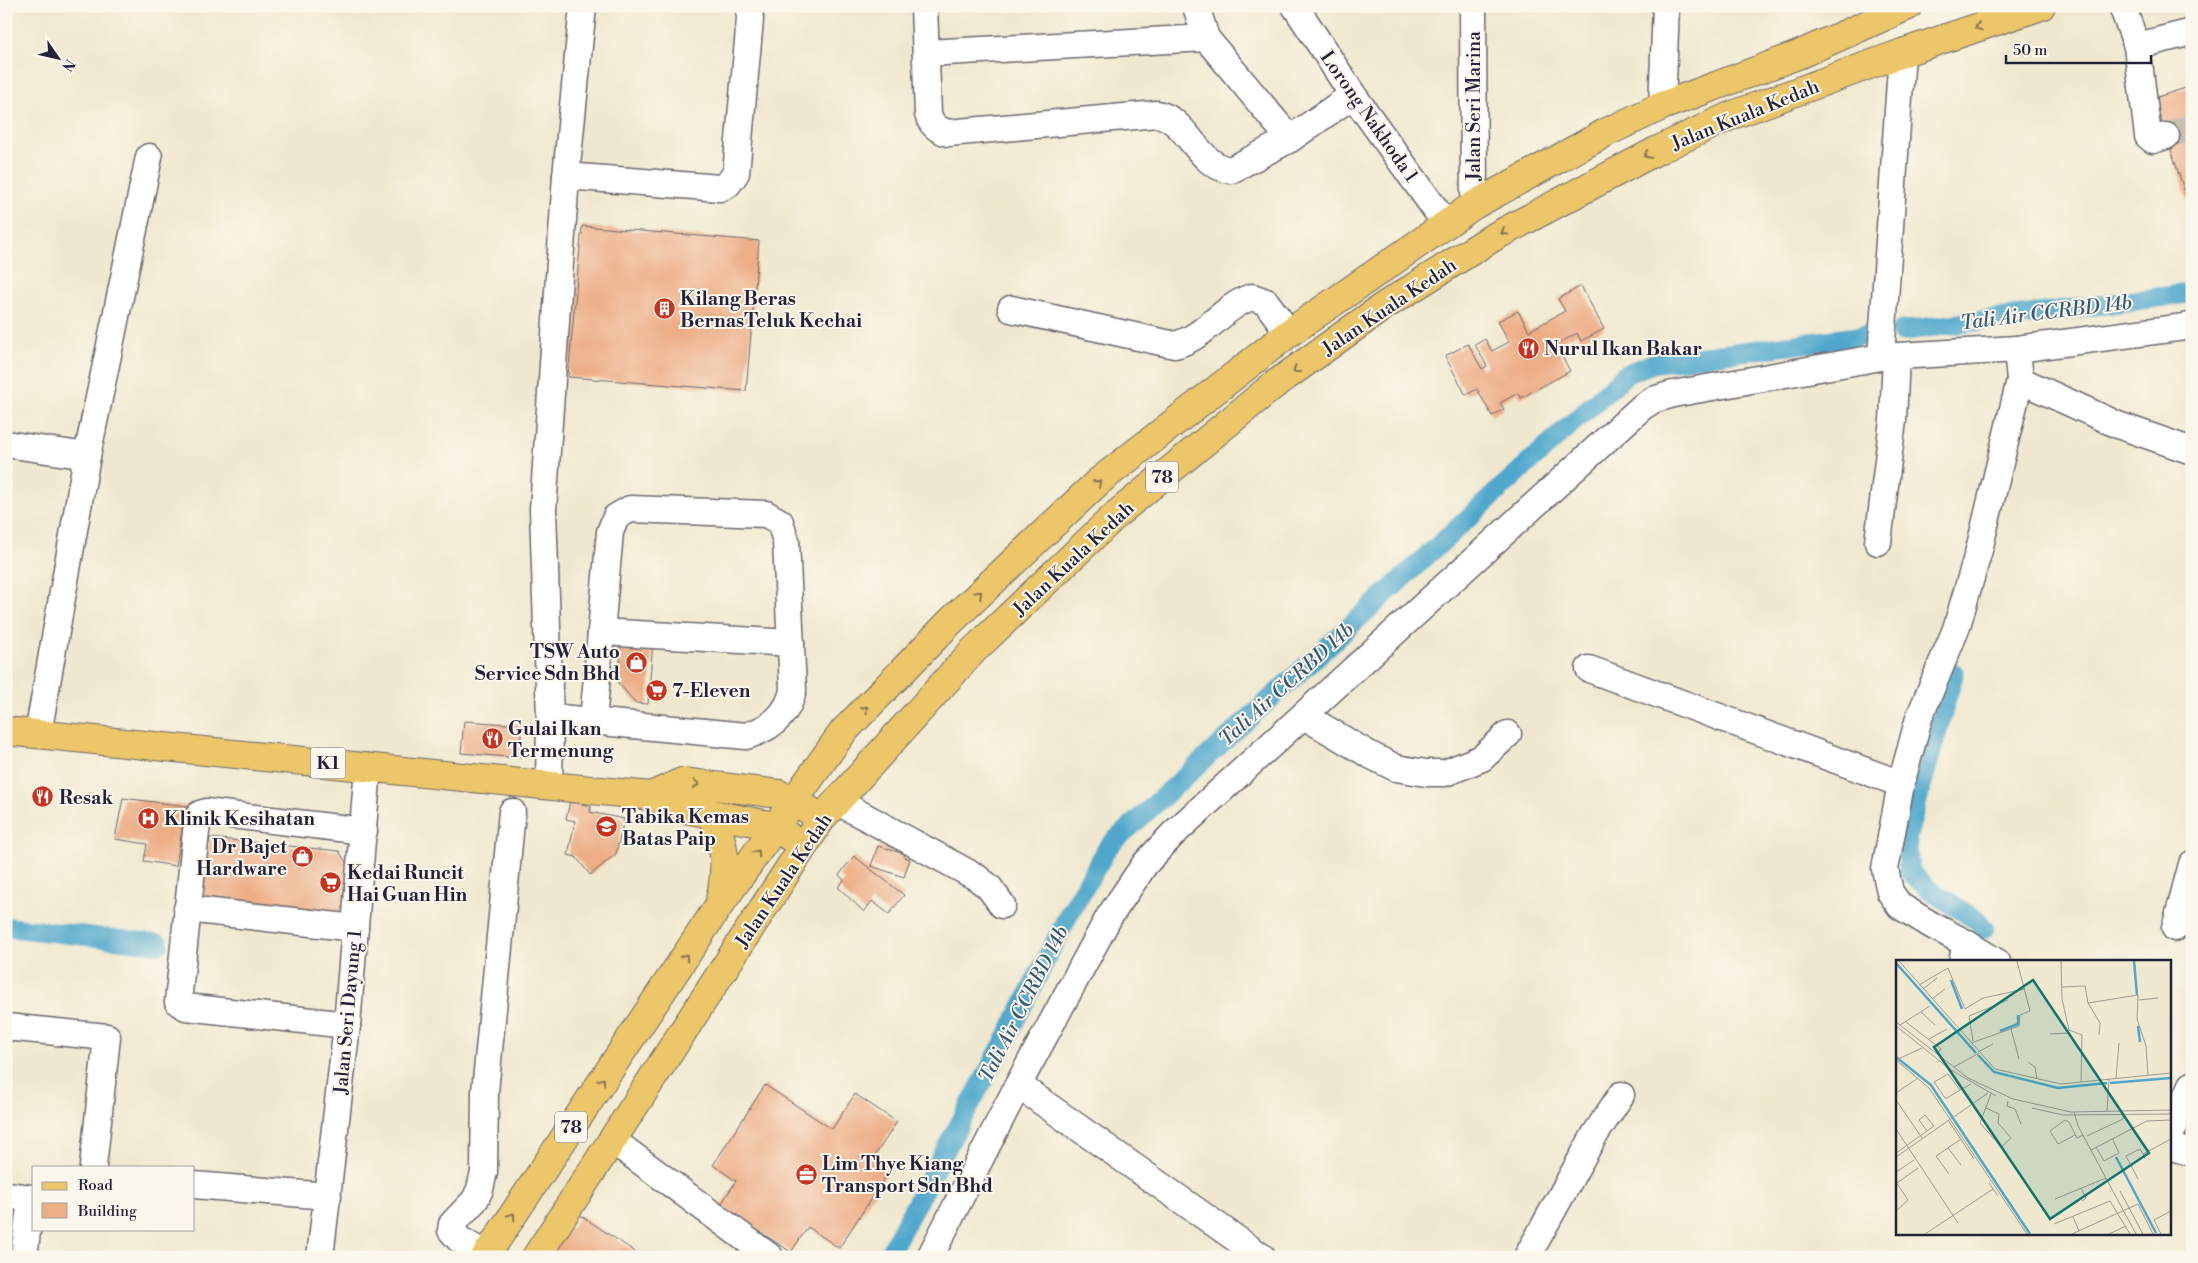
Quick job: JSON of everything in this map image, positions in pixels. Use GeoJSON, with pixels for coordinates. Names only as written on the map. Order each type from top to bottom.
{"type":"FeatureCollection","features":[{"type":"Feature","properties":{"kind":"main road","name":"Jalan Kuala Kedah"},"geometry":{"type":"LineString","coordinates":[[485,1256],[718,907],[843,732],[951,621],[1098,482],[1289,333],[1474,205],[1607,132],[1662,106],[1798,55],[1908,6]]}},
{"type":"Feature","properties":{"kind":"main road","name":"Jalan Kuala Kedah"},"geometry":{"type":"LineString","coordinates":[[536,1257],[804,846],[830,810],[974,651],[1118,513],[1274,386],[1384,306],[1492,238],[1656,151],[1730,116],[2041,6]]}},
{"type":"Feature","properties":{"kind":"main road","name":"K1"},"geometry":{"type":"LineString","coordinates":[[6,731],[651,796],[680,808],[775,826],[804,846]]}},
{"type":"Feature","properties":{"kind":"main road"},"geometry":{"type":"LineString","coordinates":[[743,788],[772,783],[800,772],[824,754],[843,732]]}},
{"type":"Feature","properties":{"kind":"main road","name":"K1"},"geometry":{"type":"LineString","coordinates":[[651,796],[682,782],[743,788],[779,794],[830,810]]}},
{"type":"Feature","properties":{"kind":"main road"},"geometry":{"type":"LineString","coordinates":[[710,813],[718,827],[726,858],[725,874],[718,907]]}},
{"type":"Feature","properties":{"kind":"street"},"geometry":{"type":"LineString","coordinates":[[549,786],[550,717],[543,509],[566,176],[583,6]]}},
{"type":"Feature","properties":{"kind":"street"},"geometry":{"type":"LineString","coordinates":[[566,176],[720,188],[728,184],[736,173],[750,19],[749,6]]}},
{"type":"Feature","properties":{"kind":"street"},"geometry":{"type":"LineString","coordinates":[[924,6],[929,118],[936,128],[948,132],[1157,114],[1172,121],[1216,166],[1231,170],[1290,138],[1353,95]]}},
{"type":"Feature","properties":{"kind":"street"},"geometry":{"type":"LineString","coordinates":[[1196,6],[1206,38],[1290,138]]}},
{"type":"Feature","properties":{"kind":"street","name":"Lorong Nakhoda 1"},"geometry":{"type":"LineString","coordinates":[[1295,6],[1353,95],[1446,224]]}},
{"type":"Feature","properties":{"kind":"street","name":"Jalan Seri Marina"},"geometry":{"type":"LineString","coordinates":[[1473,6],[1474,205]]}},
{"type":"Feature","properties":{"kind":"street"},"geometry":{"type":"LineString","coordinates":[[1662,106],[1666,6]]}},
{"type":"Feature","properties":{"kind":"street"},"geometry":{"type":"LineString","coordinates":[[2122,6],[2137,46],[2148,136],[2153,140],[2166,136]]}},
{"type":"Feature","properties":{"kind":"street"},"geometry":{"type":"LineString","coordinates":[[2137,46],[2192,32]]}},
{"type":"Feature","properties":{"kind":"street"},"geometry":{"type":"LineString","coordinates":[[926,53],[1206,38]]}},
{"type":"Feature","properties":{"kind":"street"},"geometry":{"type":"LineString","coordinates":[[1878,542],[1893,420],[1889,357],[1902,54]]}},
{"type":"Feature","properties":{"kind":"street"},"geometry":{"type":"LineString","coordinates":[[38,734],[87,456],[149,157]]}},
{"type":"Feature","properties":{"kind":"street"},"geometry":{"type":"LineString","coordinates":[[1011,309],[1175,345],[1195,338],[1237,305],[1252,297],[1266,302],[1289,333]]}},
{"type":"Feature","properties":{"kind":"street"},"geometry":{"type":"LineString","coordinates":[[930,1257],[1018,1085],[1108,917],[1145,864],[1173,834],[1648,403],[1672,394],[1889,357],[2017,349],[2192,326]]}},
{"type":"Feature","properties":{"kind":"street"},"geometry":{"type":"LineString","coordinates":[[1990,960],[1964,952],[1900,906],[1890,892],[1885,869],[1901,784],[1919,718],[1956,629],[1979,550],[2020,380],[2017,349]]}},
{"type":"Feature","properties":{"kind":"street"},"geometry":{"type":"LineString","coordinates":[[2020,380],[2118,425],[2192,451]]}},
{"type":"Feature","properties":{"kind":"street"},"geometry":{"type":"LineString","coordinates":[[6,444],[87,456]]}},
{"type":"Feature","properties":{"kind":"street"},"geometry":{"type":"LineString","coordinates":[[550,717],[746,736],[758,733],[775,722],[791,702],[793,690],[786,541],[780,522],[766,514],[630,509],[616,517],[610,532],[593,721]]}},
{"type":"Feature","properties":{"kind":"street"},"geometry":{"type":"LineString","coordinates":[[601,632],[791,643]]}},
{"type":"Feature","properties":{"kind":"street"},"geometry":{"type":"LineString","coordinates":[[1589,670],[1901,784]]}},
{"type":"Feature","properties":{"kind":"street"},"geometry":{"type":"LineString","coordinates":[[1304,716],[1370,756],[1396,768],[1426,773],[1445,773],[1482,758],[1508,734]]}},
{"type":"Feature","properties":{"kind":"street","name":"Jalan Seri Dayung 1"},"geometry":{"type":"LineString","coordinates":[[320,1257],[347,1025],[368,767]]}},
{"type":"Feature","properties":{"kind":"street"},"geometry":{"type":"LineString","coordinates":[[830,810],[976,877],[989,887],[1002,905]]}},
{"type":"Feature","properties":{"kind":"street"},"geometry":{"type":"LineString","coordinates":[[347,1025],[186,1007],[178,1002],[197,822],[202,812],[364,831]]}},
{"type":"Feature","properties":{"kind":"street"},"geometry":{"type":"LineString","coordinates":[[485,1256],[459,1239],[451,1230],[452,1224],[475,1200],[484,1172],[485,1092],[512,812]]}},
{"type":"Feature","properties":{"kind":"street"},"geometry":{"type":"LineString","coordinates":[[2175,928],[2192,864]]}},
{"type":"Feature","properties":{"kind":"street"},"geometry":{"type":"LineString","coordinates":[[187,909],[355,928]]}},
{"type":"Feature","properties":{"kind":"street"},"geometry":{"type":"LineString","coordinates":[[6,1027],[107,1037],[93,1166]]}},
{"type":"Feature","properties":{"kind":"street"},"geometry":{"type":"LineString","coordinates":[[1018,1085],[1262,1257]]}},
{"type":"Feature","properties":{"kind":"street"},"geometry":{"type":"LineString","coordinates":[[2170,1136],[2192,1085]]}},
{"type":"Feature","properties":{"kind":"street"},"geometry":{"type":"LineString","coordinates":[[1526,1257],[1594,1136],[1621,1095]]}},
{"type":"Feature","properties":{"kind":"street"},"geometry":{"type":"LineString","coordinates":[[612,1140],[770,1257]]}},
{"type":"Feature","properties":{"kind":"street"},"geometry":{"type":"LineString","coordinates":[[2170,1146],[2192,1153]]}},
{"type":"Feature","properties":{"kind":"street"},"geometry":{"type":"LineString","coordinates":[[195,1186],[328,1196]]}},
{"type":"Feature","properties":{"kind":"street"},"geometry":{"type":"LineString","coordinates":[[24,1197],[24,1257]]}},
{"type":"Feature","properties":{"kind":"building"},"geometry":{"type":"Polygon","coordinates":[[[2192,86],[2192,211],[2191,211],[2154,98],[2192,86]]]}},
{"type":"Feature","properties":{"kind":"building","name":"Kilang Beras BernasTeluk Kechai"},"geometry":{"type":"Polygon","coordinates":[[[582,226],[759,241],[746,391],[568,377],[582,226]]]}},
{"type":"Feature","properties":{"kind":"building","name":"Nurul Ikan Bakar"},"geometry":{"type":"Polygon","coordinates":[[[1581,286],[1604,329],[1581,341],[1577,333],[1556,345],[1570,371],[1521,398],[1518,393],[1500,403],[1504,409],[1492,416],[1477,389],[1466,395],[1445,356],[1468,344],[1482,369],[1487,366],[1475,345],[1485,339],[1492,351],[1509,342],[1498,321],[1518,311],[1529,331],[1565,311],[1558,299],[1581,286]]]}},
{"type":"Feature","properties":{"kind":"building","name":"TSW Auto Service Sdn Bhd"},"geometry":{"type":"Polygon","coordinates":[[[622,639],[653,641],[648,704],[636,703],[618,683],[622,639]]]}},
{"type":"Feature","properties":{"kind":"building","name":"Gulai Ikan Termenung"},"geometry":{"type":"Polygon","coordinates":[[[464,721],[522,725],[519,758],[461,753],[464,721]]]}},
{"type":"Feature","properties":{"kind":"building"},"geometry":{"type":"Polygon","coordinates":[[[123,798],[186,806],[176,866],[144,861],[147,844],[115,839],[123,798]]]}},
{"type":"Feature","properties":{"kind":"building"},"geometry":{"type":"Polygon","coordinates":[[[570,801],[591,806],[590,812],[624,819],[616,854],[590,875],[576,857],[568,855],[575,821],[566,819],[570,801]]]}},
{"type":"Feature","properties":{"kind":"building"},"geometry":{"type":"Polygon","coordinates":[[[210,838],[339,851],[349,867],[344,916],[197,901],[210,838]]]}},
{"type":"Feature","properties":{"kind":"building"},"geometry":{"type":"Polygon","coordinates":[[[878,846],[905,854],[904,857],[910,859],[904,877],[871,866],[878,846]]]}},
{"type":"Feature","properties":{"kind":"building"},"geometry":{"type":"Polygon","coordinates":[[[854,856],[904,895],[889,914],[872,901],[864,912],[838,887],[844,880],[839,875],[854,856]]]}},
{"type":"Feature","properties":{"kind":"building","name":"Lim Thye Kiang Transport Sdn Bhd"},"geometry":{"type":"Polygon","coordinates":[[[765,1085],[832,1129],[855,1094],[897,1122],[874,1157],[891,1168],[839,1248],[808,1227],[791,1252],[720,1206],[736,1181],[713,1165],[765,1085]]]}},
{"type":"Feature","properties":{"kind":"building"},"geometry":{"type":"Polygon","coordinates":[[[580,1215],[643,1257],[550,1257],[580,1215]]]}},
{"type":"Feature","properties":{"kind":"waterway","name":"Tali Air CCRBD 14b"},"geometry":{"type":"LineString","coordinates":[[1901,331],[2192,293]]}},
{"type":"Feature","properties":{"kind":"waterway","name":"Tali Air CCRBD 14b"},"geometry":{"type":"LineString","coordinates":[[887,1257],[1007,1037],[1069,914],[1108,847],[1626,374],[1654,363],[1869,335]]}},
{"type":"Feature","properties":{"kind":"waterway"},"geometry":{"type":"LineString","coordinates":[[1954,673],[1907,837],[1909,871],[1928,889],[1978,921],[1984,929]]}},
{"type":"Feature","properties":{"kind":"waterway"},"geometry":{"type":"LineString","coordinates":[[6,927],[159,944]]}},
{"type":"Feature","properties":{"kind":"waterway"},"geometry":{"type":"LineString","coordinates":[[2187,1132],[2192,1134]]}},
{"type":"Feature","properties":{"kind":"tunnel"},"geometry":{"type":"LineString","coordinates":[[2166,136],[2192,127]]}},
{"type":"Feature","properties":{"kind":"place","name":"Kilang Beras BernasTeluk Kechai"},"geometry":{"type":"Point","coordinates":[664,309]}},
{"type":"Feature","properties":{"kind":"place","name":"Nurul Ikan Bakar"},"geometry":{"type":"Point","coordinates":[1528,348]}},
{"type":"Feature","properties":{"kind":"place","name":"TSW Auto Service Sdn Bhd"},"geometry":{"type":"Point","coordinates":[636,662]}},
{"type":"Feature","properties":{"kind":"place","name":"7-Eleven"},"geometry":{"type":"Point","coordinates":[656,690]}},
{"type":"Feature","properties":{"kind":"place","name":"Gulai Ikan Termenung"},"geometry":{"type":"Point","coordinates":[492,739]}},
{"type":"Feature","properties":{"kind":"place","name":"Resak"},"geometry":{"type":"Point","coordinates":[43,797]}},
{"type":"Feature","properties":{"kind":"place","name":"Klinik Kesihatan"},"geometry":{"type":"Point","coordinates":[148,818]}},
{"type":"Feature","properties":{"kind":"place","name":"Tabika Kemas Batas Paip"},"geometry":{"type":"Point","coordinates":[606,827]}},
{"type":"Feature","properties":{"kind":"place","name":"Dr Bajet Hardware"},"geometry":{"type":"Point","coordinates":[303,857]}},
{"type":"Feature","properties":{"kind":"place","name":"Kedai Runcit Hai Guan Hin"},"geometry":{"type":"Point","coordinates":[331,883]}},
{"type":"Feature","properties":{"kind":"place","name":"Lim Thye Kiang Transport Sdn Bhd"},"geometry":{"type":"Point","coordinates":[806,1174]}}]}
